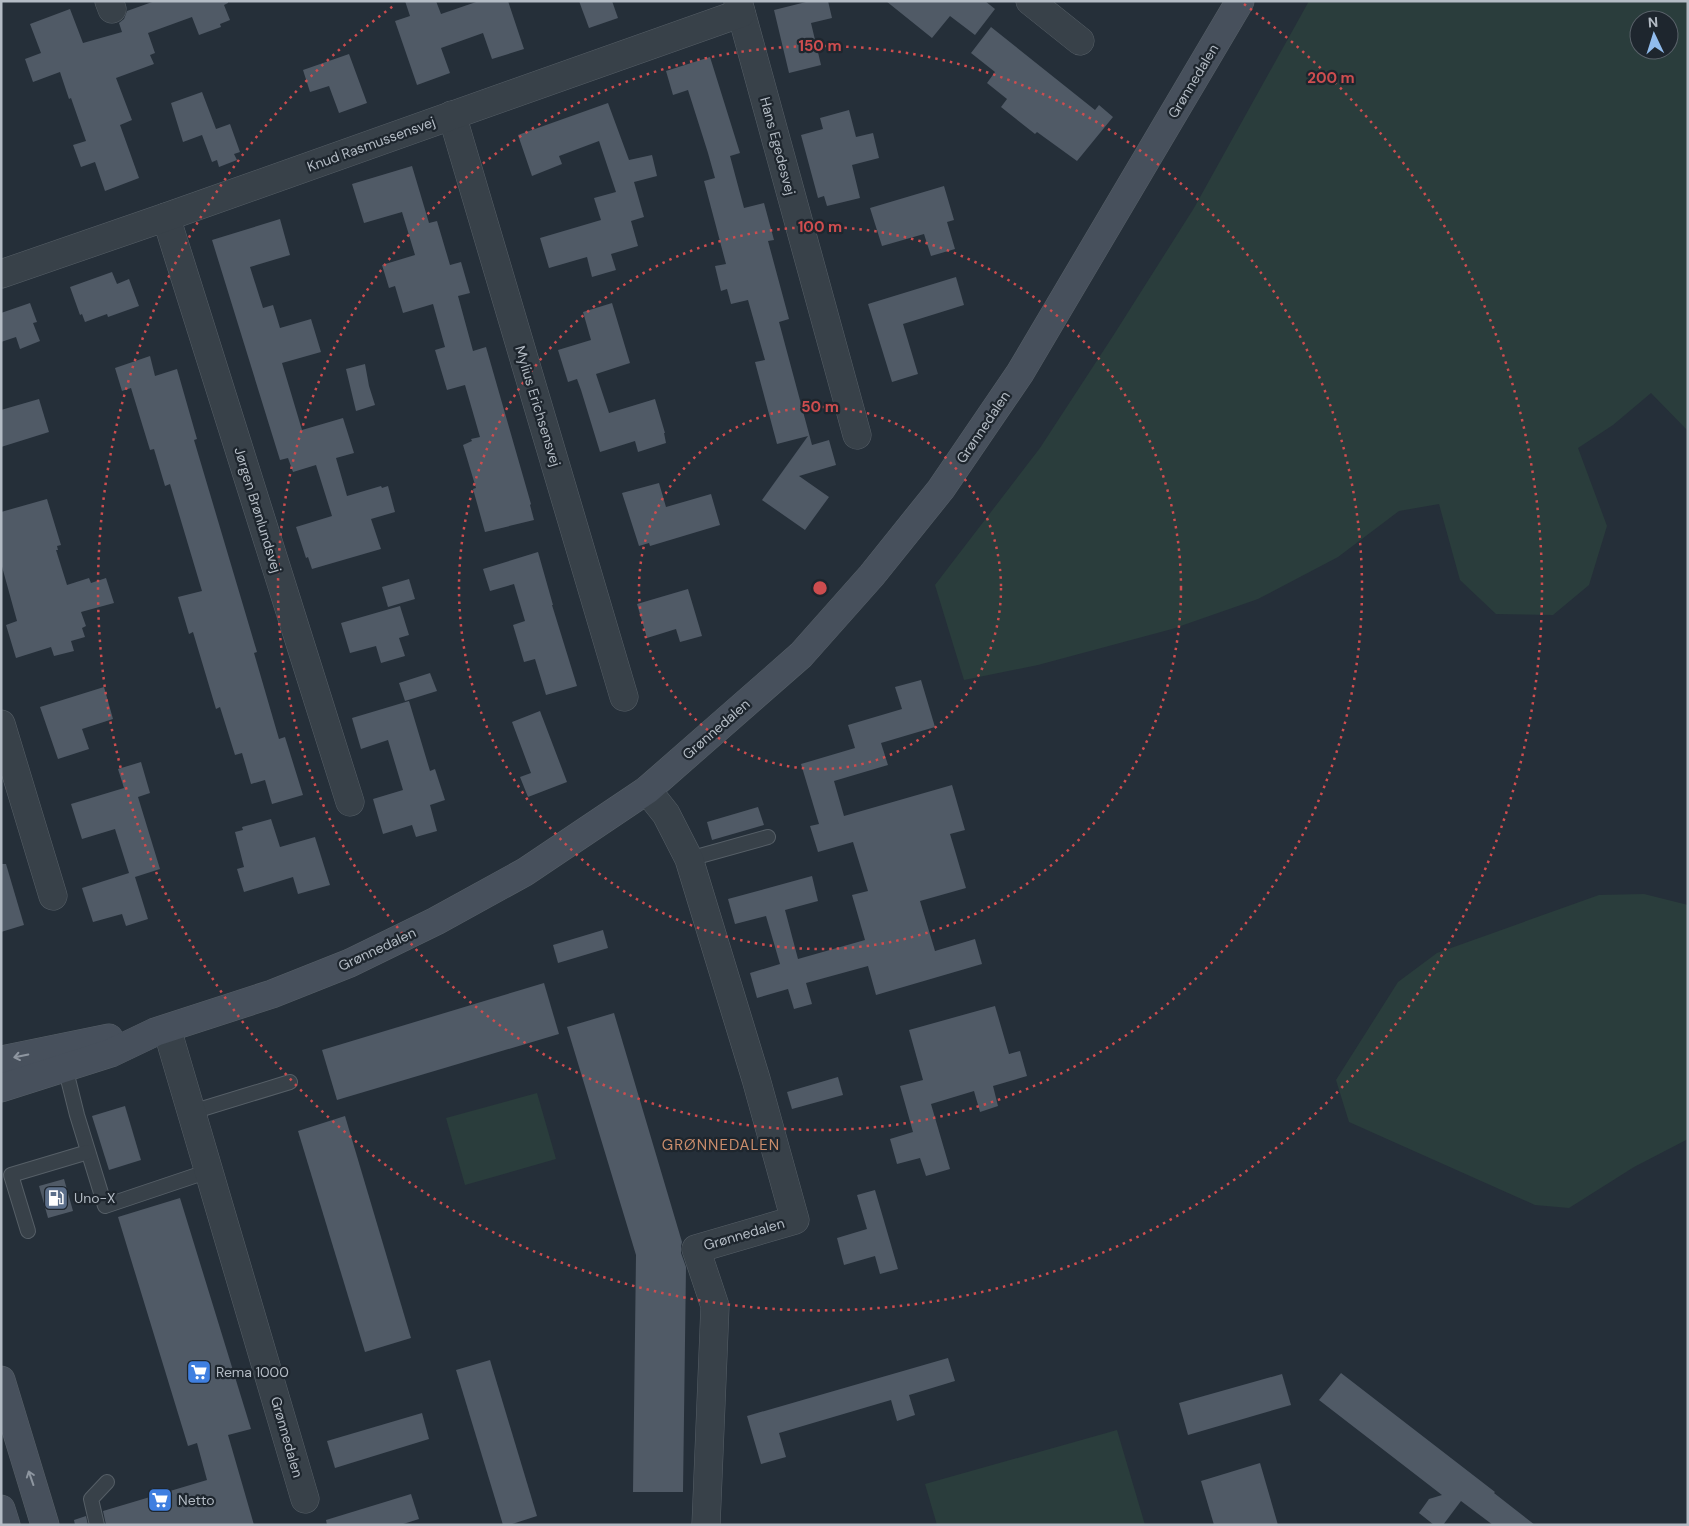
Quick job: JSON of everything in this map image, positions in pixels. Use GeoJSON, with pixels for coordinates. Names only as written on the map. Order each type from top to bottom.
{"type":"FeatureCollection","features":[{"type":"Feature","properties":{"kind":"street"},"geometry":{"type":"LineString","coordinates":[[1030,1],[1080,41]]}},
{"type":"Feature","properties":{"kind":"street","name":"Grønnedalen"},"geometry":{"type":"LineString","coordinates":[[1,1088],[106,1039],[161,1030],[272,994],[350,962],[436,922],[525,872],[647,790],[801,655],[872,575],[941,489],[1020,372],[1240,1]]}},
{"type":"Feature","properties":{"kind":"street","name":"Knud Rasmussensvej"},"geometry":{"type":"LineString","coordinates":[[1,274],[166,218],[452,115],[740,7]]}},
{"type":"Feature","properties":{"kind":"street","name":"Hans Egedesvej"},"geometry":{"type":"LineString","coordinates":[[740,7],[857,435]]}},
{"type":"Feature","properties":{"kind":"street","name":"Mylius Erichsensvej"},"geometry":{"type":"LineString","coordinates":[[452,115],[624,697]]}},
{"type":"Feature","properties":{"kind":"street","name":"Jørgen Brønlundsvej"},"geometry":{"type":"LineString","coordinates":[[166,218],[350,802]]}},
{"type":"Feature","properties":{"kind":"street"},"geometry":{"type":"LineString","coordinates":[[1,724],[53,896]]}},
{"type":"Feature","properties":{"kind":"street","name":"Grønnedalen"},"geometry":{"type":"LineString","coordinates":[[647,790],[666,814],[688,859],[748,1053],[795,1220],[696,1249],[715,1306],[706,1525]]}},
{"type":"Feature","properties":{"kind":"street","name":"Grønnedalen"},"geometry":{"type":"LineString","coordinates":[[161,1030],[192,1112],[305,1499]]}},
{"type":"Feature","properties":{"kind":"street","name":"Grønnedalen"},"geometry":{"type":"LineString","coordinates":[[1,1060],[63,1058]]}},
{"type":"Feature","properties":{"kind":"street"},"geometry":{"type":"LineString","coordinates":[[1,1380],[46,1525]]}},
{"type":"Feature","properties":{"kind":"street"},"geometry":{"type":"LineString","coordinates":[[1,1509],[6,1525]]}},
{"type":"Feature","properties":{"kind":"lane"},"geometry":{"type":"LineString","coordinates":[[688,859],[768,837]]}},
{"type":"Feature","properties":{"kind":"lane"},"geometry":{"type":"LineString","coordinates":[[63,1058],[77,1116],[105,1206],[209,1172]]}},
{"type":"Feature","properties":{"kind":"lane"},"geometry":{"type":"LineString","coordinates":[[192,1112],[290,1082]]}},
{"type":"Feature","properties":{"kind":"lane"},"geometry":{"type":"LineString","coordinates":[[28,1231],[11,1175],[88,1152]]}},
{"type":"Feature","properties":{"kind":"lane"},"geometry":{"type":"LineString","coordinates":[[98,1525],[91,1499],[107,1482]]}},
{"type":"Feature","properties":{"kind":"green space"},"geometry":{"type":"Polygon","coordinates":[[[1309,1],[1688,1],[1688,431],[1651,393],[1613,425],[1578,448],[1607,526],[1589,585],[1553,615],[1496,614],[1460,580],[1439,504],[1399,511],[1338,557],[1258,599],[1172,629],[1038,665],[964,680],[935,585],[1040,448],[1194,208],[1309,1]]]}},
{"type":"Feature","properties":{"kind":"green space"},"geometry":{"type":"Polygon","coordinates":[[[1644,894],[1688,905],[1688,1139],[1634,1167],[1569,1208],[1535,1205],[1349,1122],[1336,1080],[1398,982],[1437,953],[1599,895],[1644,894]]]}},
{"type":"Feature","properties":{"kind":"green space"},"geometry":{"type":"Polygon","coordinates":[[[537,1093],[556,1159],[465,1185],[446,1118],[537,1093]]]}},
{"type":"Feature","properties":{"kind":"green space"},"geometry":{"type":"Polygon","coordinates":[[[1117,1430],[1145,1525],[937,1525],[925,1484],[1117,1430]]]}},
{"type":"Feature","properties":{"kind":"building"},"geometry":{"type":"Polygon","coordinates":[[[155,1],[228,1],[224,5],[230,20],[220,24],[221,27],[199,35],[192,17],[148,33],[155,53],[150,55],[154,64],[116,78],[132,120],[120,125],[139,178],[105,191],[95,162],[81,167],[73,145],[86,141],[60,72],[33,82],[25,59],[41,53],[30,24],[70,9],[83,43],[122,32],[119,23],[124,19],[127,11],[155,1]]]}},
{"type":"Feature","properties":{"kind":"building"},"geometry":{"type":"Polygon","coordinates":[[[405,1],[436,1],[441,14],[479,1],[508,1],[524,49],[492,59],[483,33],[441,48],[450,73],[417,85],[395,21],[410,16],[405,1]]]}},
{"type":"Feature","properties":{"kind":"building"},"geometry":{"type":"Polygon","coordinates":[[[579,1],[612,1],[618,18],[589,28],[579,1]]]}},
{"type":"Feature","properties":{"kind":"building"},"geometry":{"type":"Polygon","coordinates":[[[810,1],[828,1],[832,18],[811,23],[821,65],[789,73],[774,10],[810,1]]]}},
{"type":"Feature","properties":{"kind":"building"},"geometry":{"type":"Polygon","coordinates":[[[886,1],[985,1],[995,9],[975,35],[950,16],[932,38],[886,1]]]}},
{"type":"Feature","properties":{"kind":"building"},"geometry":{"type":"Polygon","coordinates":[[[991,27],[1095,110],[1099,105],[1113,117],[1077,161],[1037,132],[1035,134],[1001,107],[1007,99],[987,83],[995,72],[971,53],[991,27]]]}},
{"type":"Feature","properties":{"kind":"building"},"geometry":{"type":"Polygon","coordinates":[[[349,54],[367,103],[339,113],[329,86],[310,92],[303,70],[349,54]]]}},
{"type":"Feature","properties":{"kind":"building"},"geometry":{"type":"Polygon","coordinates":[[[710,57],[740,153],[730,156],[744,208],[764,203],[774,240],[768,241],[789,319],[779,322],[812,445],[829,440],[836,465],[799,476],[829,497],[805,530],[762,500],[808,436],[777,444],[755,362],[765,360],[748,300],[731,304],[727,289],[721,291],[715,266],[726,264],[704,181],[715,178],[708,153],[688,90],[673,95],[666,71],[710,57]]]}},
{"type":"Feature","properties":{"kind":"building"},"geometry":{"type":"Polygon","coordinates":[[[202,92],[216,129],[230,124],[240,152],[234,154],[237,160],[219,167],[217,160],[212,162],[202,135],[183,142],[171,103],[202,92]]]}},
{"type":"Feature","properties":{"kind":"building"},"geometry":{"type":"Polygon","coordinates":[[[608,103],[629,160],[652,155],[657,176],[634,182],[644,217],[631,221],[638,246],[611,254],[616,270],[592,277],[587,257],[549,268],[540,238],[601,220],[594,198],[616,192],[599,141],[559,156],[562,164],[532,176],[518,135],[608,103]]]}},
{"type":"Feature","properties":{"kind":"building"},"geometry":{"type":"Polygon","coordinates":[[[849,110],[856,137],[873,133],[879,158],[852,165],[860,198],[827,206],[824,196],[818,198],[801,135],[823,129],[820,118],[849,110]]]}},
{"type":"Feature","properties":{"kind":"building"},"geometry":{"type":"Polygon","coordinates":[[[412,166],[429,223],[437,221],[450,265],[461,262],[470,293],[458,296],[473,351],[486,347],[534,520],[485,532],[473,489],[476,488],[463,445],[472,441],[471,439],[480,437],[465,385],[447,390],[435,350],[445,347],[433,304],[403,313],[395,286],[389,288],[382,265],[415,255],[402,212],[364,223],[352,184],[412,166]]]}},
{"type":"Feature","properties":{"kind":"building"},"geometry":{"type":"Polygon","coordinates":[[[944,186],[954,220],[947,222],[955,249],[931,256],[924,234],[882,246],[870,208],[944,186]]]}},
{"type":"Feature","properties":{"kind":"building"},"geometry":{"type":"Polygon","coordinates":[[[280,219],[290,255],[250,267],[263,308],[273,305],[280,328],[311,319],[321,352],[282,363],[302,430],[343,418],[354,453],[336,458],[347,496],[381,486],[382,488],[388,486],[395,512],[371,519],[381,549],[312,569],[308,557],[306,558],[296,527],[332,516],[316,465],[293,472],[288,458],[280,460],[212,240],[280,219]]]}},
{"type":"Feature","properties":{"kind":"building"},"geometry":{"type":"Polygon","coordinates":[[[112,272],[117,284],[129,279],[139,306],[108,317],[107,314],[85,322],[82,314],[80,315],[70,287],[112,272]]]}},
{"type":"Feature","properties":{"kind":"building"},"geometry":{"type":"Polygon","coordinates":[[[956,277],[964,305],[903,324],[918,374],[892,382],[868,304],[956,277]]]}},
{"type":"Feature","properties":{"kind":"building"},"geometry":{"type":"Polygon","coordinates":[[[30,303],[37,322],[33,323],[40,341],[20,349],[16,337],[1,342],[1,313],[30,303]]]}},
{"type":"Feature","properties":{"kind":"building"},"geometry":{"type":"Polygon","coordinates":[[[612,303],[630,363],[596,374],[609,413],[655,399],[665,433],[666,443],[638,452],[635,441],[600,452],[577,379],[568,382],[558,350],[591,340],[583,312],[612,303]]]}},
{"type":"Feature","properties":{"kind":"building"},"geometry":{"type":"Polygon","coordinates":[[[150,356],[155,376],[177,369],[197,439],[194,440],[257,652],[254,653],[279,739],[285,737],[303,795],[272,804],[265,780],[251,784],[242,753],[235,755],[220,707],[216,709],[193,632],[189,634],[178,597],[202,591],[170,484],[165,486],[154,449],[150,450],[131,388],[122,391],[115,368],[150,356]]]}},
{"type":"Feature","properties":{"kind":"building"},"geometry":{"type":"Polygon","coordinates":[[[365,364],[375,405],[356,411],[346,369],[365,364]]]}},
{"type":"Feature","properties":{"kind":"building"},"geometry":{"type":"Polygon","coordinates":[[[39,399],[49,432],[1,447],[1,410],[39,399]]]}},
{"type":"Feature","properties":{"kind":"building"},"geometry":{"type":"Polygon","coordinates":[[[659,483],[666,507],[711,494],[720,525],[650,546],[649,543],[639,546],[622,493],[659,483]]]}},
{"type":"Feature","properties":{"kind":"building"},"geometry":{"type":"Polygon","coordinates":[[[47,499],[61,545],[57,546],[58,550],[56,550],[67,585],[89,578],[91,583],[106,578],[114,603],[81,612],[86,626],[82,628],[85,637],[71,641],[74,651],[54,656],[51,647],[16,658],[6,625],[17,621],[1,563],[1,512],[47,499]]]}},
{"type":"Feature","properties":{"kind":"building"},"geometry":{"type":"Polygon","coordinates":[[[538,552],[577,686],[546,695],[535,659],[524,662],[513,625],[525,621],[514,584],[490,591],[483,569],[538,552]]]}},
{"type":"Feature","properties":{"kind":"building"},"geometry":{"type":"Polygon","coordinates":[[[409,579],[415,599],[388,607],[382,587],[409,579]]]}},
{"type":"Feature","properties":{"kind":"building"},"geometry":{"type":"Polygon","coordinates":[[[688,589],[702,636],[680,642],[676,629],[647,638],[637,604],[688,589]]]}},
{"type":"Feature","properties":{"kind":"building"},"geometry":{"type":"Polygon","coordinates":[[[400,606],[409,635],[399,638],[405,656],[381,663],[376,646],[350,653],[341,623],[400,606]]]}},
{"type":"Feature","properties":{"kind":"building"},"geometry":{"type":"Polygon","coordinates":[[[430,673],[437,691],[405,701],[399,683],[430,673]]]}},
{"type":"Feature","properties":{"kind":"building"},"geometry":{"type":"Polygon","coordinates":[[[921,680],[935,727],[881,743],[888,765],[834,781],[844,816],[952,785],[965,830],[950,834],[966,888],[920,901],[935,951],[975,939],[982,964],[876,995],[868,966],[806,983],[812,1004],[794,1009],[788,989],[757,998],[750,973],[780,964],[766,916],[735,924],[728,899],[812,876],[818,901],[785,910],[798,959],[865,940],[852,895],[868,891],[853,842],[818,852],[810,826],[819,824],[801,764],[855,748],[848,725],[902,709],[895,687],[921,680]]]}},
{"type":"Feature","properties":{"kind":"building"},"geometry":{"type":"Polygon","coordinates":[[[104,687],[113,719],[82,729],[89,749],[58,759],[40,707],[104,687]]]}},
{"type":"Feature","properties":{"kind":"building"},"geometry":{"type":"Polygon","coordinates":[[[409,701],[430,771],[435,769],[445,800],[430,805],[437,831],[416,837],[412,825],[383,834],[373,799],[403,790],[388,740],[361,749],[352,718],[409,701]]]}},
{"type":"Feature","properties":{"kind":"building"},"geometry":{"type":"Polygon","coordinates":[[[540,711],[567,782],[528,797],[520,777],[531,773],[512,722],[540,711]]]}},
{"type":"Feature","properties":{"kind":"building"},"geometry":{"type":"Polygon","coordinates":[[[141,762],[150,793],[138,797],[160,869],[135,877],[148,919],[126,926],[122,914],[93,922],[82,888],[129,873],[115,829],[82,839],[71,804],[124,788],[118,769],[141,762]]]}},
{"type":"Feature","properties":{"kind":"building"},"geometry":{"type":"Polygon","coordinates":[[[758,807],[764,825],[712,840],[707,822],[758,807]]]}},
{"type":"Feature","properties":{"kind":"building"},"geometry":{"type":"Polygon","coordinates":[[[271,819],[280,847],[315,837],[330,885],[298,894],[293,877],[244,892],[237,869],[244,867],[235,832],[243,830],[242,827],[271,819]]]}},
{"type":"Feature","properties":{"kind":"building"},"geometry":{"type":"Polygon","coordinates":[[[1,864],[6,864],[24,925],[1,932],[1,864]]]}},
{"type":"Feature","properties":{"kind":"building"},"geometry":{"type":"Polygon","coordinates":[[[603,930],[608,948],[558,963],[553,945],[603,930]]]}},
{"type":"Feature","properties":{"kind":"building"},"geometry":{"type":"Polygon","coordinates":[[[544,983],[559,1034],[337,1100],[322,1050],[544,983]]]}},
{"type":"Feature","properties":{"kind":"building"},"geometry":{"type":"Polygon","coordinates":[[[995,1006],[1009,1054],[1020,1051],[1027,1076],[993,1086],[998,1106],[980,1112],[974,1091],[931,1104],[950,1169],[926,1176],[920,1158],[897,1164],[890,1139],[913,1132],[900,1086],[923,1080],[909,1030],[995,1006]]]}},
{"type":"Feature","properties":{"kind":"building"},"geometry":{"type":"Polygon","coordinates":[[[614,1013],[682,1242],[681,1253],[686,1267],[683,1492],[633,1492],[636,1255],[567,1027],[614,1013]]]}},
{"type":"Feature","properties":{"kind":"building"},"geometry":{"type":"Polygon","coordinates":[[[838,1077],[843,1095],[792,1109],[787,1092],[838,1077]]]}},
{"type":"Feature","properties":{"kind":"building"},"geometry":{"type":"Polygon","coordinates":[[[125,1106],[141,1160],[109,1170],[92,1116],[125,1106]]]}},
{"type":"Feature","properties":{"kind":"building"},"geometry":{"type":"Polygon","coordinates":[[[345,1116],[411,1338],[365,1352],[298,1131],[345,1116]]]}},
{"type":"Feature","properties":{"kind":"building","name":"Uno-X"},"geometry":{"type":"Polygon","coordinates":[[[64,1179],[73,1211],[48,1218],[39,1186],[64,1179]]]}},
{"type":"Feature","properties":{"kind":"building"},"geometry":{"type":"Polygon","coordinates":[[[875,1190],[898,1269],[880,1274],[875,1256],[844,1265],[837,1238],[867,1229],[857,1195],[875,1190]]]}},
{"type":"Feature","properties":{"kind":"building","name":"Rema 1000"},"geometry":{"type":"Polygon","coordinates":[[[180,1198],[251,1429],[228,1435],[254,1525],[106,1525],[103,1511],[207,1480],[197,1443],[188,1446],[118,1217],[180,1198]]]}},
{"type":"Feature","properties":{"kind":"building"},"geometry":{"type":"Polygon","coordinates":[[[948,1358],[955,1381],[909,1395],[915,1415],[897,1421],[891,1400],[779,1433],[786,1457],[761,1464],[747,1416],[948,1358]]]}},
{"type":"Feature","properties":{"kind":"building"},"geometry":{"type":"Polygon","coordinates":[[[490,1360],[537,1516],[509,1525],[503,1525],[456,1370],[490,1360]]]}},
{"type":"Feature","properties":{"kind":"building"},"geometry":{"type":"Polygon","coordinates":[[[1341,1373],[1535,1525],[1493,1525],[1461,1501],[1443,1525],[1434,1525],[1419,1513],[1429,1499],[1442,1495],[1319,1400],[1341,1373]]]}},
{"type":"Feature","properties":{"kind":"building"},"geometry":{"type":"Polygon","coordinates":[[[1282,1374],[1291,1405],[1188,1435],[1179,1403],[1282,1374]]]}},
{"type":"Feature","properties":{"kind":"building"},"geometry":{"type":"Polygon","coordinates":[[[422,1413],[429,1439],[335,1468],[327,1441],[422,1413]]]}},
{"type":"Feature","properties":{"kind":"building"},"geometry":{"type":"Polygon","coordinates":[[[1260,1463],[1278,1525],[1214,1525],[1201,1481],[1260,1463]]]}},
{"type":"Feature","properties":{"kind":"building"},"geometry":{"type":"Polygon","coordinates":[[[411,1494],[419,1519],[400,1525],[327,1525],[326,1520],[411,1494]]]}},
{"type":"Feature","properties":{"kind":"building"},"geometry":{"type":"Polygon","coordinates":[[[86,1516],[88,1525],[75,1525],[74,1520],[86,1516]]]}},
{"type":"Feature","properties":{"kind":"place","name":"Uno-X"},"geometry":{"type":"Point","coordinates":[56,1198]}},
{"type":"Feature","properties":{"kind":"place","name":"Rema 1000"},"geometry":{"type":"Point","coordinates":[199,1372]}},
{"type":"Feature","properties":{"kind":"place","name":"Netto"},"geometry":{"type":"Point","coordinates":[160,1500]}},
{"type":"Feature","properties":{"kind":"district","name":"GRØNNEDALEN"},"geometry":{"type":"Point","coordinates":[721,1145]}}]}
